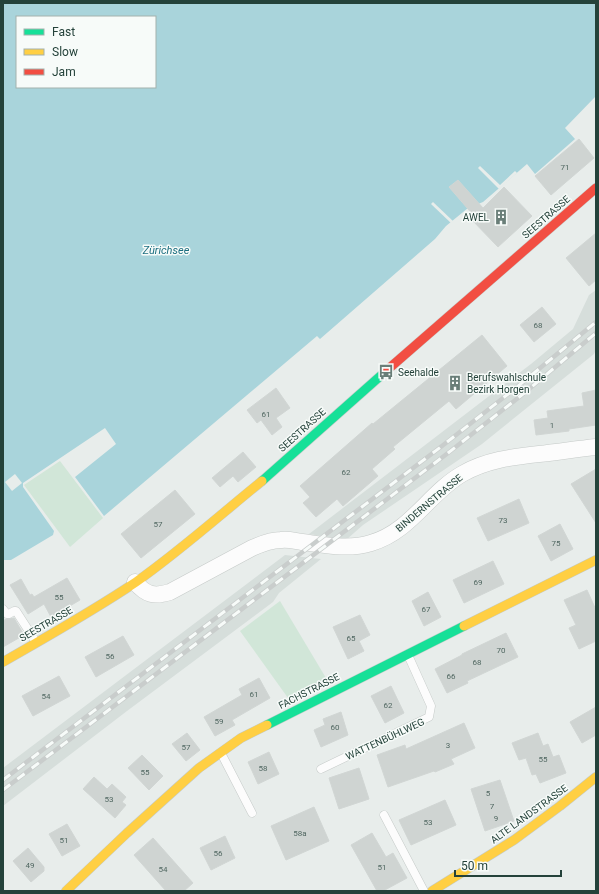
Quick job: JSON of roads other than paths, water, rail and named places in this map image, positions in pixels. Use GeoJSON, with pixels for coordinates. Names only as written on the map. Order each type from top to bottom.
{"type":"FeatureCollection","features":[{"type":"Feature","properties":{"kind":"main road","name":"SEESTRASSE"},"geometry":{"type":"LineString","coordinates":[[3,662],[74,621],[135,582],[179,550],[266,477],[596,188]]}},
{"type":"Feature","properties":{"kind":"main road","name":"FACHSTRASSE"},"geometry":{"type":"LineString","coordinates":[[66,891],[199,768],[241,738],[596,560]]}},
{"type":"Feature","properties":{"kind":"main road","name":"ALTE LANDSTRASSE"},"geometry":{"type":"LineString","coordinates":[[432,891],[514,840],[596,777]]}},
{"type":"Feature","properties":{"kind":"street","name":"BINDERNSTRASSE"},"geometry":{"type":"LineString","coordinates":[[135,582],[147,593],[159,596],[170,592],[252,548],[264,543],[281,540],[335,547],[355,547],[372,543],[387,537],[400,529],[448,484],[461,474],[474,467],[510,458],[596,447]]}},
{"type":"Feature","properties":{"kind":"lane"},"geometry":{"type":"LineString","coordinates":[[3,609],[7,614],[16,611],[37,642]]}},
{"type":"Feature","properties":{"kind":"lane","name":"WATTENBÜHLWEG"},"geometry":{"type":"LineString","coordinates":[[321,769],[430,717],[431,706],[408,654]]}},
{"type":"Feature","properties":{"kind":"lane"},"geometry":{"type":"LineString","coordinates":[[220,752],[252,813]]}},
{"type":"Feature","properties":{"kind":"lane"},"geometry":{"type":"LineString","coordinates":[[384,815],[424,891]]}},
{"type":"Feature","properties":{"kind":"water","name":"Zürichsee"},"geometry":{"type":"Polygon","coordinates":[[[3,3],[596,3],[596,96],[565,128],[575,139],[535,174],[527,164],[483,202],[468,208],[446,226],[435,239],[320,339],[317,336],[104,516],[75,477],[116,444],[105,428],[23,483],[23,487],[54,531],[53,535],[11,560],[3,560],[3,3]]]}},
{"type":"Feature","properties":{"kind":"railway"},"geometry":{"type":"LineString","coordinates":[[3,780],[442,446],[596,322]]}},
{"type":"Feature","properties":{"kind":"railway"},"geometry":{"type":"LineString","coordinates":[[3,790],[448,453],[523,394],[596,333]]}},
{"type":"Feature","properties":{"kind":"place","name":"AWEL"},"geometry":{"type":"Point","coordinates":[501,217]}},
{"type":"Feature","properties":{"kind":"place","name":"Seehalde"},"geometry":{"type":"Point","coordinates":[386,372]}},
{"type":"Feature","properties":{"kind":"place","name":"Berufswahlschule Bezirk Horgen"},"geometry":{"type":"Point","coordinates":[455,383]}}]}
